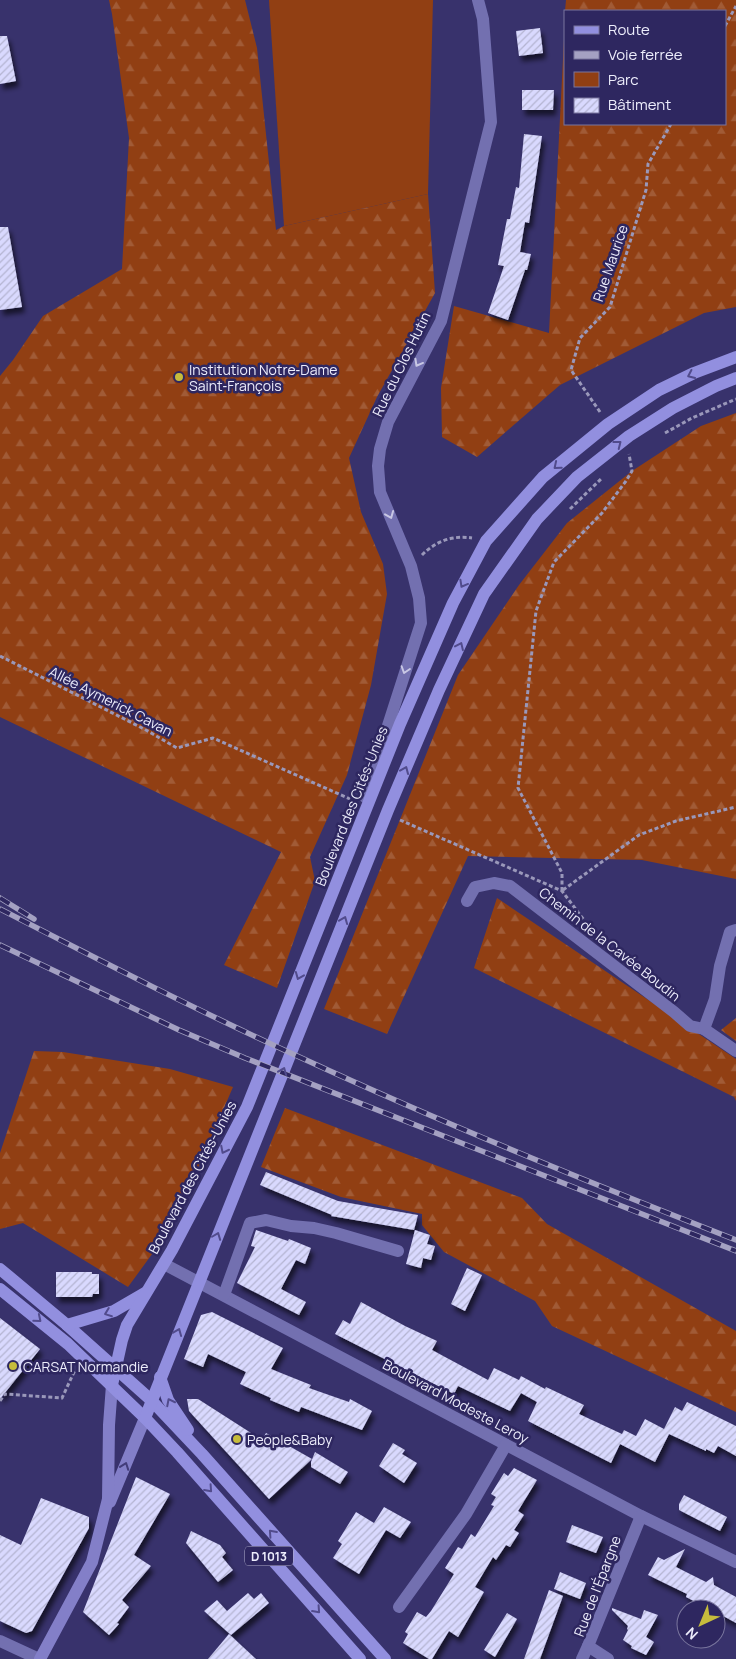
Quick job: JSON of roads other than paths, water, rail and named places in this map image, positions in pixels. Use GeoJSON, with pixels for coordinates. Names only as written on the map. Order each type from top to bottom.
{"type":"FeatureCollection","features":[{"type":"Feature","properties":{"kind":"main road","name":"Boulevard des Cités-Unies"},"geometry":{"type":"LineString","coordinates":[[112,1385],[127,1325],[164,1264],[247,1107],[400,724],[453,603],[486,541],[544,477],[608,424],[659,390],[694,373],[736,357]]}},
{"type":"Feature","properties":{"kind":"main road"},"geometry":{"type":"LineString","coordinates":[[106,1511],[388,810],[439,690],[484,594],[537,519],[576,477],[629,436],[673,408],[736,378]]}},
{"type":"Feature","properties":{"kind":"main road","name":"D 1013"},"geometry":{"type":"LineString","coordinates":[[0,1269],[67,1325],[151,1400],[202,1454],[385,1659]]}},
{"type":"Feature","properties":{"kind":"main road","name":"D 1013"},"geometry":{"type":"LineString","coordinates":[[0,1289],[82,1356],[145,1418],[360,1659]]}},
{"type":"Feature","properties":{"kind":"main road"},"geometry":{"type":"LineString","coordinates":[[67,1325],[114,1311],[146,1293]]}},
{"type":"Feature","properties":{"kind":"main road"},"geometry":{"type":"LineString","coordinates":[[160,1377],[168,1400],[202,1454]]}},
{"type":"Feature","properties":{"kind":"main road"},"geometry":{"type":"LineString","coordinates":[[40,1659],[92,1562],[106,1511],[112,1385]]}},
{"type":"Feature","properties":{"kind":"street","name":"Rue du Clos Hutin"},"geometry":{"type":"LineString","coordinates":[[349,850],[421,623],[420,598],[411,566],[380,492],[378,466],[380,449],[388,422],[441,321],[491,122],[483,19],[478,0]]}},
{"type":"Feature","properties":{"kind":"street","name":"Chemin de la Cavée Boudin"},"geometry":{"type":"LineString","coordinates":[[467,901],[475,887],[494,883],[510,886],[690,1026],[704,1029],[736,1051]]}},
{"type":"Feature","properties":{"kind":"street"},"geometry":{"type":"LineString","coordinates":[[704,1029],[715,998],[720,966],[730,932],[736,930]]}},
{"type":"Feature","properties":{"kind":"street"},"geometry":{"type":"LineString","coordinates":[[224,1296],[250,1223],[266,1220],[291,1226],[314,1228],[398,1251]]}},
{"type":"Feature","properties":{"kind":"street","name":"Boulevard Modeste Leroy"},"geometry":{"type":"LineString","coordinates":[[164,1264],[641,1516],[736,1562]]}},
{"type":"Feature","properties":{"kind":"street"},"geometry":{"type":"LineString","coordinates":[[399,1607],[466,1514],[506,1445]]}},
{"type":"Feature","properties":{"kind":"street","name":"Rue de l'Épargne"},"geometry":{"type":"LineString","coordinates":[[608,1659],[588,1646],[641,1516]]}},
{"type":"Feature","properties":{"kind":"street"},"geometry":{"type":"LineString","coordinates":[[0,1641],[40,1659]]}},
{"type":"Feature","properties":{"kind":"street"},"geometry":{"type":"LineString","coordinates":[[582,1659],[588,1646]]}},
{"type":"Feature","properties":{"kind":"railway"},"geometry":{"type":"LineString","coordinates":[[0,898],[34,919]]}},
{"type":"Feature","properties":{"kind":"railway"},"geometry":{"type":"LineString","coordinates":[[0,909],[190,1005],[412,1108],[736,1240]]}},
{"type":"Feature","properties":{"kind":"railway"},"geometry":{"type":"LineString","coordinates":[[0,945],[179,1030],[245,1058],[736,1251]]}},
{"type":"Feature","properties":{"kind":"place","name":"Institution Notre‐Dame Saint‐François"},"geometry":{"type":"Point","coordinates":[179,377]}},
{"type":"Feature","properties":{"kind":"place","name":"CARSAT Normandie"},"geometry":{"type":"Point","coordinates":[13,1366]}},
{"type":"Feature","properties":{"kind":"place","name":"People&Baby"},"geometry":{"type":"Point","coordinates":[237,1439]}}]}
